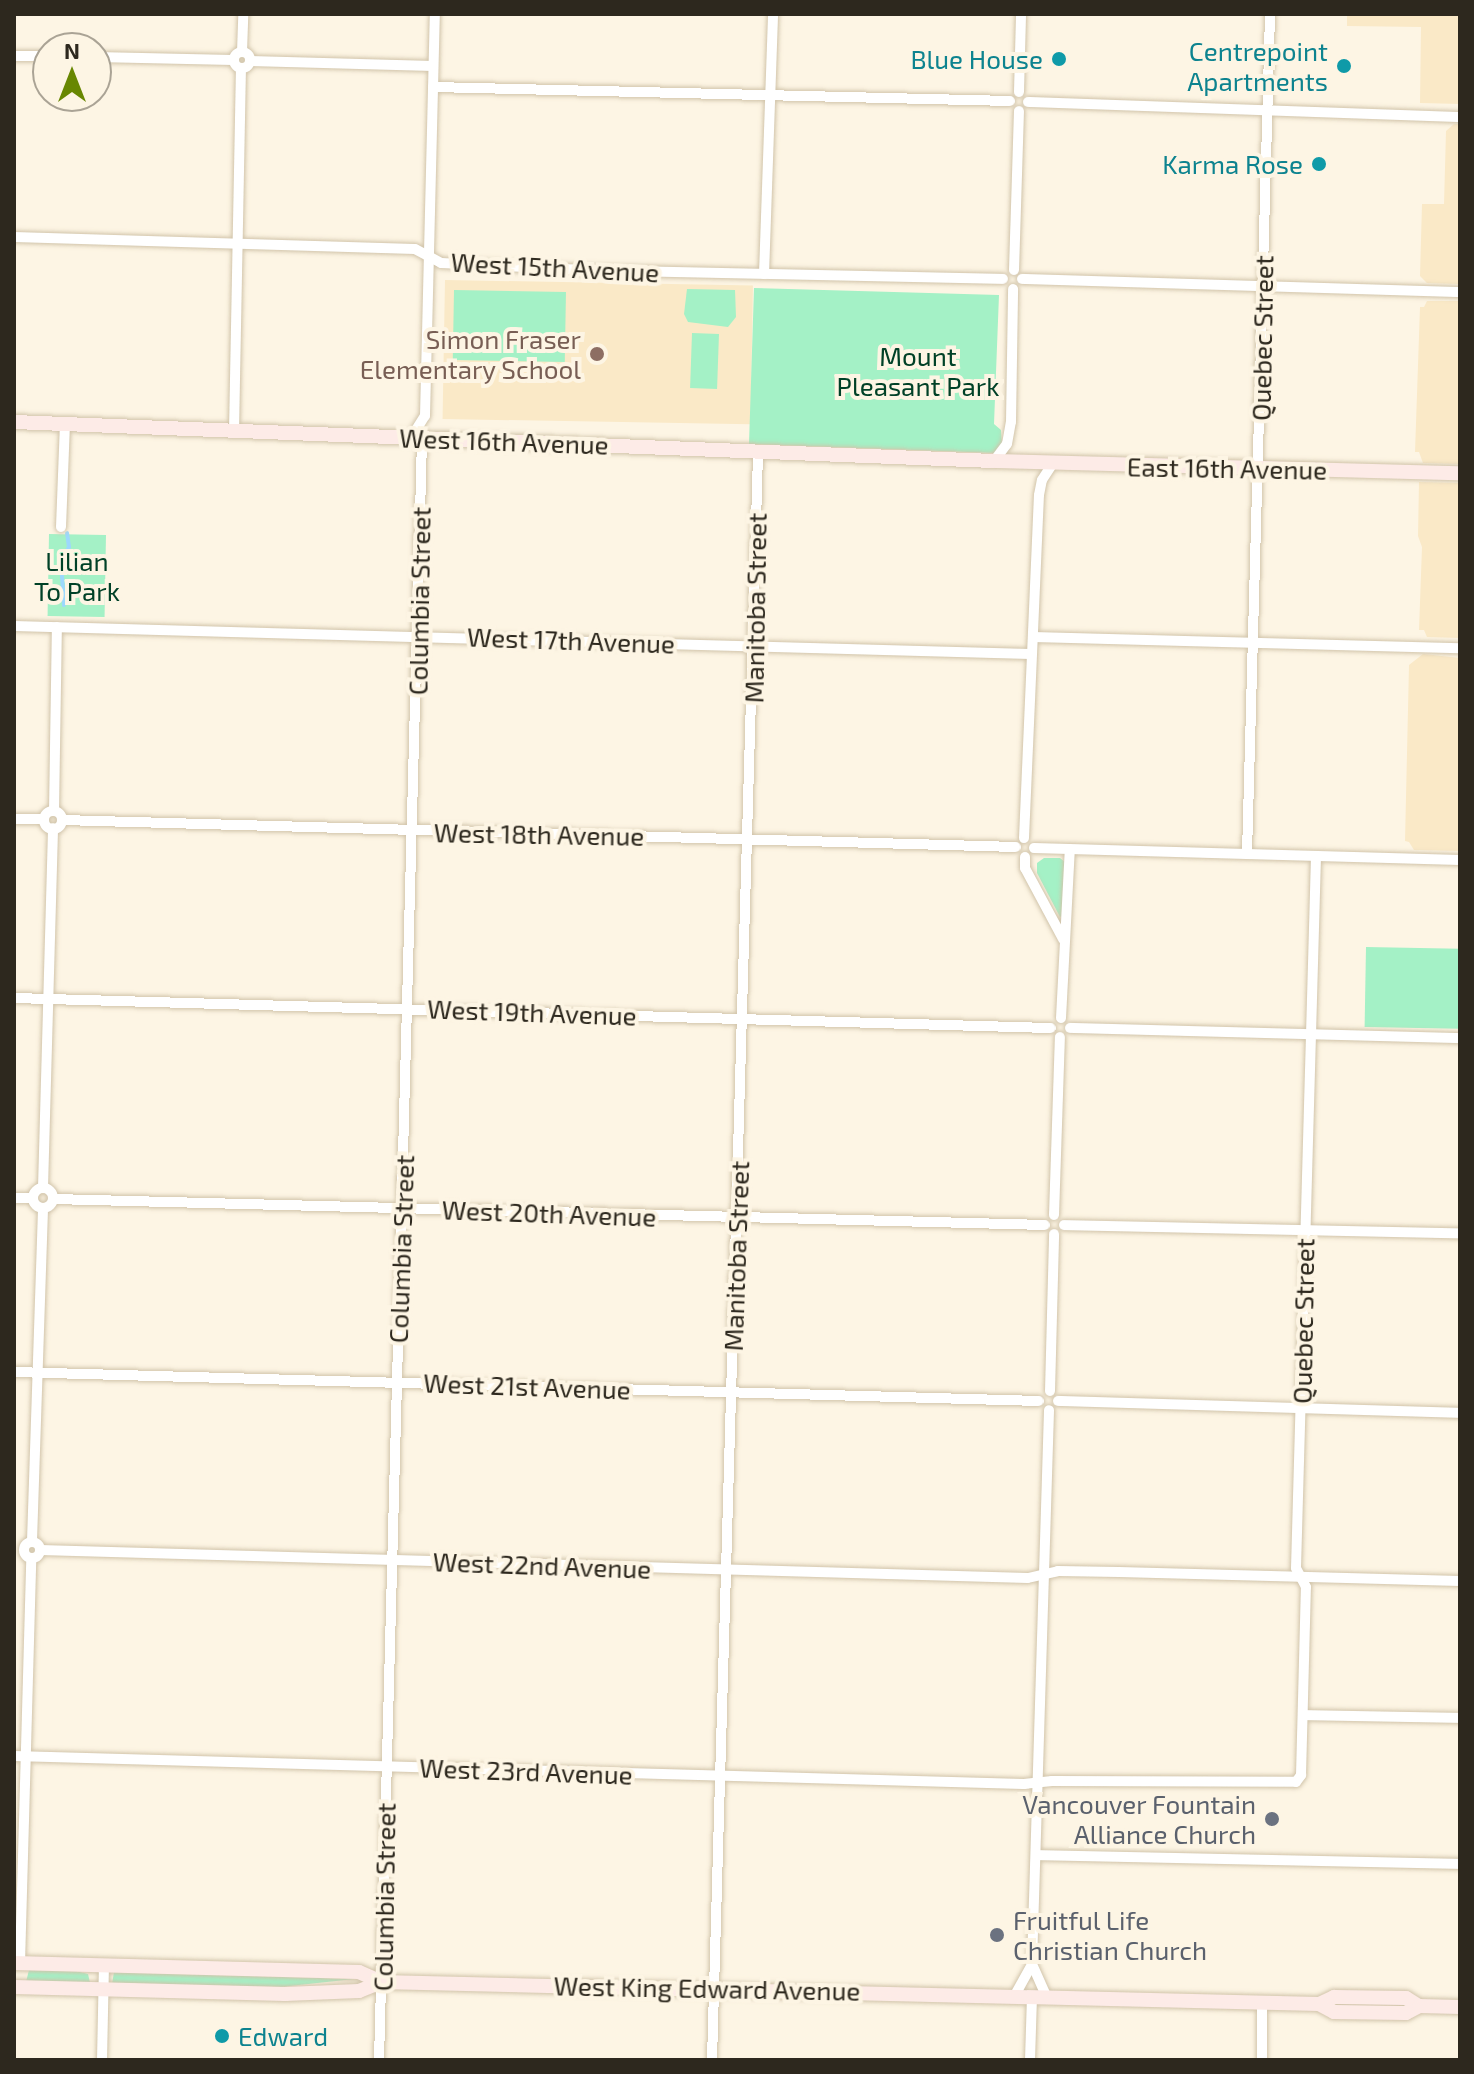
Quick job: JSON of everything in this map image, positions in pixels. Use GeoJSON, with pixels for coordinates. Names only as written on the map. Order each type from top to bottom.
{"type":"FeatureCollection","features":[{"type":"Feature","properties":{"kind":"main road","name":"West 16th Avenue"},"geometry":{"type":"LineString","coordinates":[[14,422],[994,461]]}},
{"type":"Feature","properties":{"kind":"main road","name":"East 16th Avenue"},"geometry":{"type":"LineString","coordinates":[[994,461],[1460,473]]}},
{"type":"Feature","properties":{"kind":"main road","name":"West King Edward Avenue"},"geometry":{"type":"LineString","coordinates":[[17,1963],[359,1972],[381,1982]]}},
{"type":"Feature","properties":{"kind":"main road","name":"West King Edward Avenue"},"geometry":{"type":"LineString","coordinates":[[14,1987],[285,1994],[359,1991],[381,1982],[714,1987],[1262,2002],[1319,2004],[1334,2012],[1406,2013],[1419,2006],[1460,2007]]}},
{"type":"Feature","properties":{"kind":"street"},"geometry":{"type":"LineString","coordinates":[[243,14],[242,52],[250,61]]}},
{"type":"Feature","properties":{"kind":"street"},"geometry":{"type":"LineString","coordinates":[[423,438],[435,14]]}},
{"type":"Feature","properties":{"kind":"street"},"geometry":{"type":"LineString","coordinates":[[764,274],[773,14]]}},
{"type":"Feature","properties":{"kind":"street"},"geometry":{"type":"LineString","coordinates":[[1021,14],[1019,92],[1028,102],[1460,117]]}},
{"type":"Feature","properties":{"kind":"street","name":"Quebec Street"},"geometry":{"type":"LineString","coordinates":[[1247,854],[1270,14]]}},
{"type":"Feature","properties":{"kind":"street"},"geometry":{"type":"LineString","coordinates":[[112,57],[233,60],[242,52]]}},
{"type":"Feature","properties":{"kind":"street"},"geometry":{"type":"LineString","coordinates":[[233,60],[241,69],[234,431]]}},
{"type":"Feature","properties":{"kind":"street"},"geometry":{"type":"LineString","coordinates":[[241,69],[250,61],[433,66]]}},
{"type":"Feature","properties":{"kind":"street"},"geometry":{"type":"LineString","coordinates":[[433,87],[1010,101],[1019,92]]}},
{"type":"Feature","properties":{"kind":"street"},"geometry":{"type":"LineString","coordinates":[[1010,101],[1012,108],[1019,111]]}},
{"type":"Feature","properties":{"kind":"street"},"geometry":{"type":"LineString","coordinates":[[1028,102],[1019,111],[1014,270],[1022,279],[1460,292]]}},
{"type":"Feature","properties":{"kind":"street","name":"West 15th Avenue"},"geometry":{"type":"LineString","coordinates":[[14,237],[415,249],[441,263],[1003,279]]}},
{"type":"Feature","properties":{"kind":"street"},"geometry":{"type":"LineString","coordinates":[[1013,289],[1006,286],[1003,279],[1007,272],[1014,270]]}},
{"type":"Feature","properties":{"kind":"street"},"geometry":{"type":"LineString","coordinates":[[994,461],[1007,444],[1011,422],[1013,289],[1022,279]]}},
{"type":"Feature","properties":{"kind":"street"},"geometry":{"type":"LineString","coordinates":[[423,438],[425,419]]}},
{"type":"Feature","properties":{"kind":"street"},"geometry":{"type":"LineString","coordinates":[[61,527],[65,424]]}},
{"type":"Feature","properties":{"kind":"street","name":"Columbia Street"},"geometry":{"type":"LineString","coordinates":[[379,2060],[423,438]]}},
{"type":"Feature","properties":{"kind":"street","name":"Manitoba Street"},"geometry":{"type":"LineString","coordinates":[[712,2060],[758,451]]}},
{"type":"Feature","properties":{"kind":"street"},"geometry":{"type":"LineString","coordinates":[[1053,463],[1042,480],[1039,495],[1024,838],[1016,847],[1025,857],[1025,868],[1063,939]]}},
{"type":"Feature","properties":{"kind":"street","name":"West 17th Avenue"},"geometry":{"type":"LineString","coordinates":[[14,626],[1032,654]]}},
{"type":"Feature","properties":{"kind":"street"},"geometry":{"type":"LineString","coordinates":[[53,828],[62,820],[54,811],[57,627]]}},
{"type":"Feature","properties":{"kind":"street"},"geometry":{"type":"LineString","coordinates":[[1033,637],[1460,648]]}},
{"type":"Feature","properties":{"kind":"street"},"geometry":{"type":"LineString","coordinates":[[14,819],[44,819],[54,811]]}},
{"type":"Feature","properties":{"kind":"street"},"geometry":{"type":"LineString","coordinates":[[43,1188],[53,828],[44,819]]}},
{"type":"Feature","properties":{"kind":"street","name":"West 18th Avenue"},"geometry":{"type":"LineString","coordinates":[[62,820],[1016,847]]}},
{"type":"Feature","properties":{"kind":"street"},"geometry":{"type":"LineString","coordinates":[[1024,838],[1031,839],[1034,848]]}},
{"type":"Feature","properties":{"kind":"street"},"geometry":{"type":"LineString","coordinates":[[1025,857],[1034,848],[1460,860]]}},
{"type":"Feature","properties":{"kind":"street"},"geometry":{"type":"LineString","coordinates":[[1061,1018],[1070,849]]}},
{"type":"Feature","properties":{"kind":"street","name":"Quebec Street"},"geometry":{"type":"LineString","coordinates":[[1296,1782],[1301,1775],[1306,1584],[1296,1568],[1316,856]]}},
{"type":"Feature","properties":{"kind":"street","name":"West 19th Avenue"},"geometry":{"type":"LineString","coordinates":[[14,998],[1051,1028]]}},
{"type":"Feature","properties":{"kind":"street"},"geometry":{"type":"LineString","coordinates":[[1060,1037],[1051,1028],[1054,1021],[1061,1018],[1068,1021],[1070,1028]]}},
{"type":"Feature","properties":{"kind":"street"},"geometry":{"type":"LineString","coordinates":[[1058,1401],[1050,1391],[1054,1234],[1045,1225],[1054,1215],[1060,1037],[1070,1028],[1460,1038]]}},
{"type":"Feature","properties":{"kind":"street"},"geometry":{"type":"LineString","coordinates":[[17,1963],[27,1757],[28,1550],[43,1208],[53,1199],[49,1190],[43,1188],[37,1190],[33,1198]]}},
{"type":"Feature","properties":{"kind":"street"},"geometry":{"type":"LineString","coordinates":[[14,1198],[33,1198],[43,1208]]}},
{"type":"Feature","properties":{"kind":"street","name":"West 20th Avenue"},"geometry":{"type":"LineString","coordinates":[[53,1199],[1045,1225]]}},
{"type":"Feature","properties":{"kind":"street"},"geometry":{"type":"LineString","coordinates":[[1054,1215],[1061,1218],[1064,1225],[1061,1232],[1054,1234]]}},
{"type":"Feature","properties":{"kind":"street"},"geometry":{"type":"LineString","coordinates":[[1064,1225],[1460,1233]]}},
{"type":"Feature","properties":{"kind":"street","name":"West 21st Avenue"},"geometry":{"type":"LineString","coordinates":[[14,1372],[1039,1401]]}},
{"type":"Feature","properties":{"kind":"street"},"geometry":{"type":"LineString","coordinates":[[1049,1410],[1042,1408],[1039,1401],[1042,1394],[1050,1391]]}},
{"type":"Feature","properties":{"kind":"street"},"geometry":{"type":"LineString","coordinates":[[1030,2060],[1039,1996],[1032,1964],[1049,1410],[1058,1401],[1460,1413]]}},
{"type":"Feature","properties":{"kind":"street","name":"West 22nd Avenue"},"geometry":{"type":"LineString","coordinates":[[28,1550],[1028,1578],[1090,1571],[1460,1581]]}},
{"type":"Feature","properties":{"kind":"street"},"geometry":{"type":"LineString","coordinates":[[1303,1715],[1460,1718]]}},
{"type":"Feature","properties":{"kind":"street","name":"West 23rd Avenue"},"geometry":{"type":"LineString","coordinates":[[14,1756],[721,1777],[1296,1782]]}},
{"type":"Feature","properties":{"kind":"street"},"geometry":{"type":"LineString","coordinates":[[1036,1855],[1460,1864]]}},
{"type":"Feature","properties":{"kind":"street"},"geometry":{"type":"LineString","coordinates":[[1015,1995],[1032,1964]]}},
{"type":"Feature","properties":{"kind":"street"},"geometry":{"type":"LineString","coordinates":[[102,2060],[104,1965]]}},
{"type":"Feature","properties":{"kind":"street"},"geometry":{"type":"LineString","coordinates":[[1262,2002],[1262,2060]]}},
{"type":"Feature","properties":{"kind":"shaded area"},"geometry":{"type":"Polygon","coordinates":[[[1347,14],[1460,14],[1460,104],[1420,103],[1421,27],[1347,26],[1347,14]]]}},
{"type":"Feature","properties":{"kind":"shaded area"},"geometry":{"type":"Polygon","coordinates":[[[1454,124],[1460,124],[1460,284],[1427,283],[1420,276],[1422,204],[1444,204],[1446,131],[1454,124]]]}},
{"type":"Feature","properties":{"kind":"shaded area","name":"Simon Fraser Elementary School"},"geometry":{"type":"Polygon","coordinates":[[[445,280],[753,285],[751,424],[443,419],[445,280]]]}},
{"type":"Feature","properties":{"kind":"shaded area"},"geometry":{"type":"Polygon","coordinates":[[[1427,301],[1460,301],[1460,464],[1423,463],[1419,452],[1415,452],[1420,307],[1424,307],[1427,301]]]}},
{"type":"Feature","properties":{"kind":"shaded area"},"geometry":{"type":"Polygon","coordinates":[[[1419,482],[1460,483],[1460,638],[1427,637],[1424,630],[1419,630],[1422,547],[1418,536],[1419,482]]]}},
{"type":"Feature","properties":{"kind":"shaded area"},"geometry":{"type":"Polygon","coordinates":[[[1423,654],[1460,658],[1460,851],[1414,850],[1405,841],[1409,665],[1423,654]]]}},
{"type":"Feature","properties":{"kind":"green space","name":"Mount Pleasant Park"},"geometry":{"type":"Polygon","coordinates":[[[754,288],[999,295],[994,424],[1001,430],[1002,445],[995,453],[749,444],[754,288]]]}},
{"type":"Feature","properties":{"kind":"green space"},"geometry":{"type":"Polygon","coordinates":[[[687,289],[735,290],[736,317],[728,327],[688,322],[684,314],[687,289]]]}},
{"type":"Feature","properties":{"kind":"green space"},"geometry":{"type":"Polygon","coordinates":[[[454,290],[566,292],[565,362],[453,360],[454,290]]]}},
{"type":"Feature","properties":{"kind":"green space"},"geometry":{"type":"Polygon","coordinates":[[[692,333],[719,334],[717,389],[690,388],[692,333]]]}},
{"type":"Feature","properties":{"kind":"green space","name":"Lilian To Park"},"geometry":{"type":"Polygon","coordinates":[[[49,534],[106,535],[105,617],[48,616],[49,534]]]}},
{"type":"Feature","properties":{"kind":"green space"},"geometry":{"type":"Polygon","coordinates":[[[1044,858],[1060,858],[1065,862],[1063,916],[1060,917],[1037,873],[1037,863],[1044,858]]]}},
{"type":"Feature","properties":{"kind":"green space"},"geometry":{"type":"Polygon","coordinates":[[[1366,947],[1460,949],[1459,1029],[1365,1027],[1366,947]]]}},
{"type":"Feature","properties":{"kind":"green space"},"geometry":{"type":"Polygon","coordinates":[[[29,1970],[76,1971],[88,1974],[90,1983],[26,1982],[29,1970]]]}},
{"type":"Feature","properties":{"kind":"green space"},"geometry":{"type":"Polygon","coordinates":[[[114,1972],[354,1979],[281,1987],[112,1984],[114,1972]]]}},
{"type":"Feature","properties":{"kind":"waterway"},"geometry":{"type":"LineString","coordinates":[[64,605],[61,562],[69,547],[67,533]]}},
{"type":"Feature","properties":{"kind":"place","name":"Blue House"},"geometry":{"type":"Point","coordinates":[1059,59]}},
{"type":"Feature","properties":{"kind":"place","name":"Centrepoint Apartments"},"geometry":{"type":"Point","coordinates":[1344,66]}},
{"type":"Feature","properties":{"kind":"place","name":"Karma Rose"},"geometry":{"type":"Point","coordinates":[1319,164]}},
{"type":"Feature","properties":{"kind":"place","name":"Simon Fraser Elementary School"},"geometry":{"type":"Point","coordinates":[597,354]}},
{"type":"Feature","properties":{"kind":"place","name":"Vancouver Fountain Alliance Church"},"geometry":{"type":"Point","coordinates":[1272,1819]}},
{"type":"Feature","properties":{"kind":"place","name":"Fruitful Life Christian Church"},"geometry":{"type":"Point","coordinates":[997,1935]}},
{"type":"Feature","properties":{"kind":"place","name":"Edward"},"geometry":{"type":"Point","coordinates":[222,2036]}}]}
